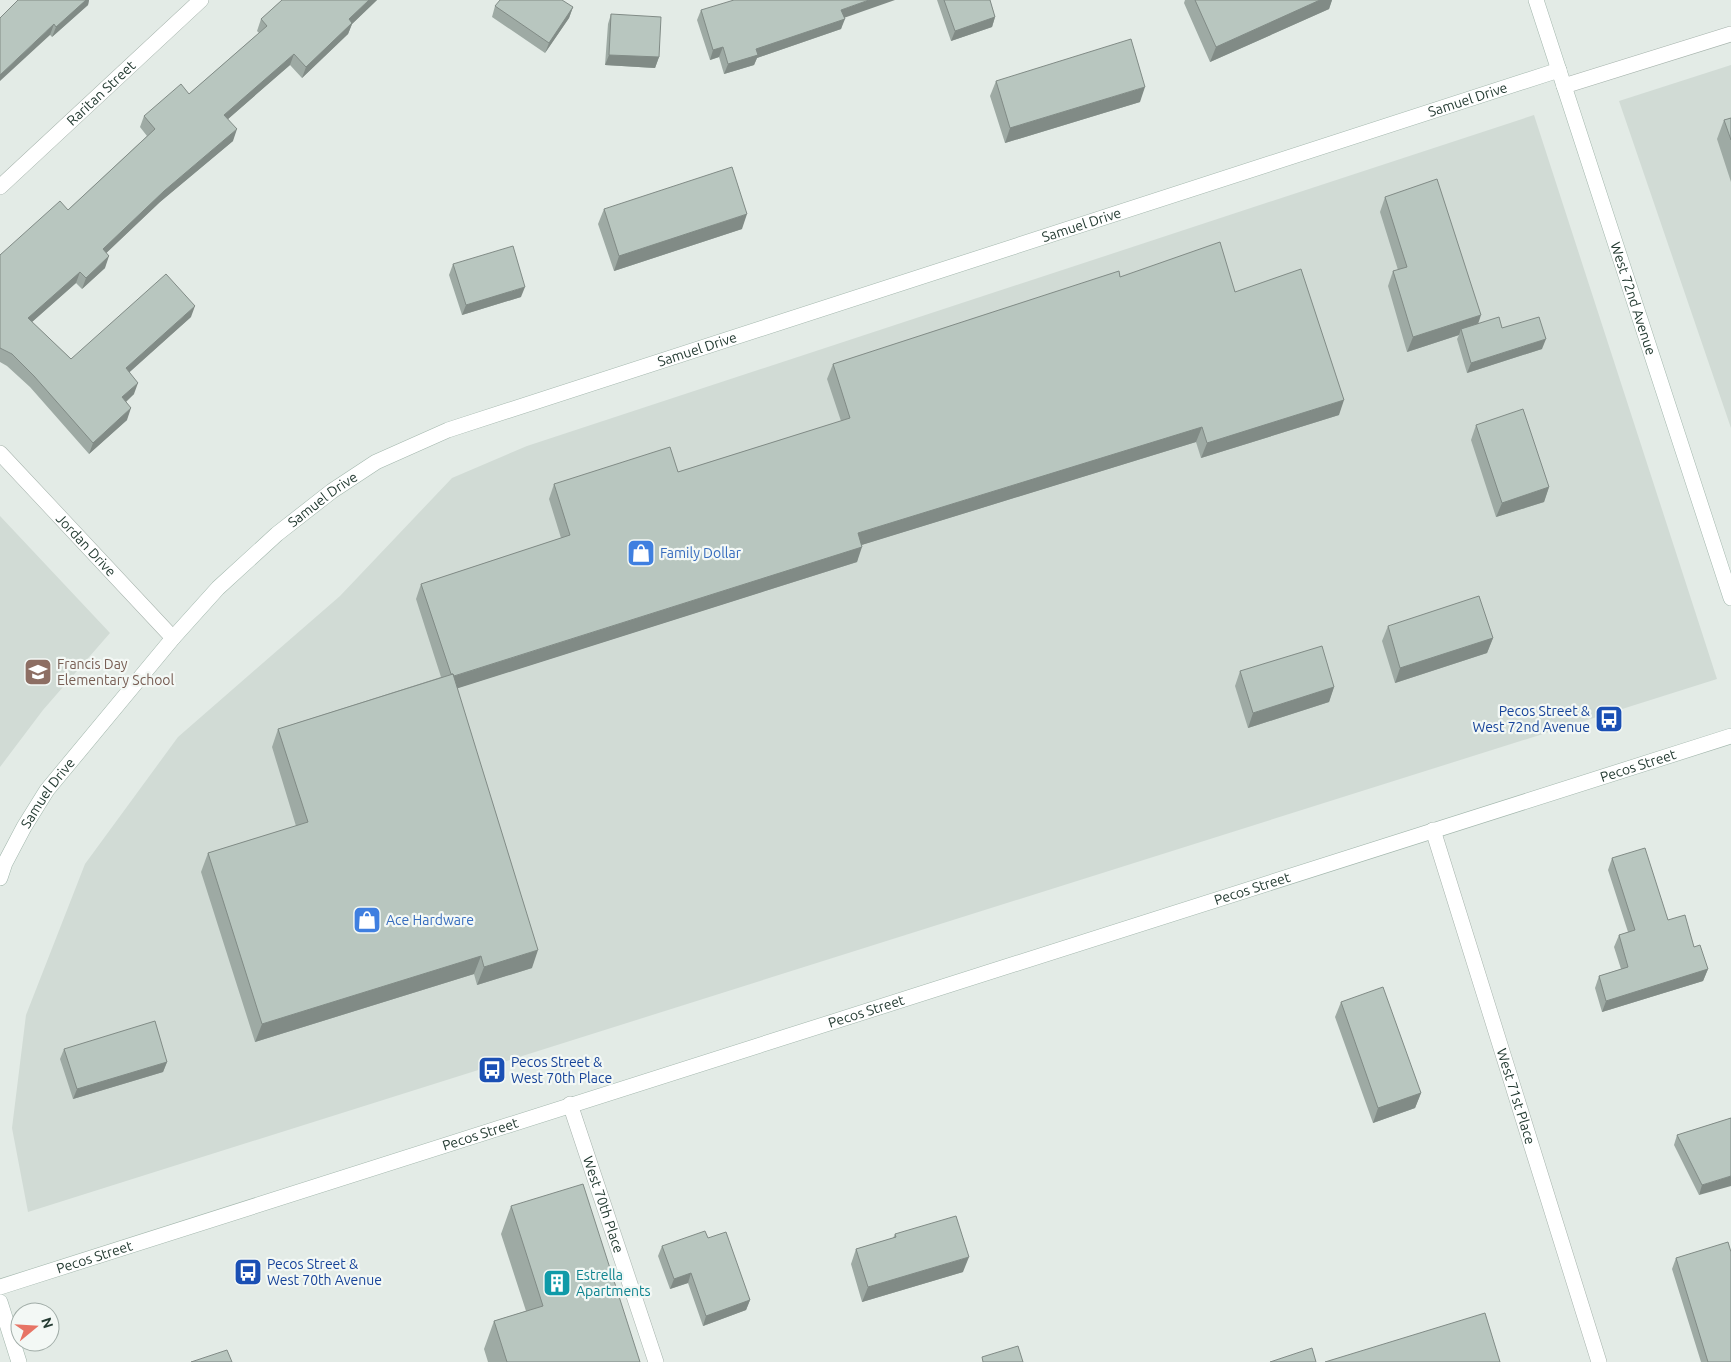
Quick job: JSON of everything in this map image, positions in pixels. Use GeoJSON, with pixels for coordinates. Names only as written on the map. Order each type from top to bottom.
{"type":"FeatureCollection","features":[{"type":"Feature","properties":{"kind":"street","name":"Raritan Street"},"geometry":{"type":"LineString","coordinates":[[0,187],[201,0]]}},
{"type":"Feature","properties":{"kind":"street","name":"West 72nd Avenue"},"geometry":{"type":"LineString","coordinates":[[1536,0],[1731,598]]}},
{"type":"Feature","properties":{"kind":"street"},"geometry":{"type":"LineString","coordinates":[[1564,86],[1731,34]]}},
{"type":"Feature","properties":{"kind":"street","name":"Samuel Drive"},"geometry":{"type":"LineString","coordinates":[[0,878],[5,864],[24,828],[48,790],[81,747],[218,588],[277,534],[332,491],[376,462],[448,430],[1559,70]]}},
{"type":"Feature","properties":{"kind":"street","name":"Jordan Drive"},"geometry":{"type":"LineString","coordinates":[[0,453],[173,638]]}},
{"type":"Feature","properties":{"kind":"street","name":"Pecos Street"},"geometry":{"type":"LineString","coordinates":[[0,1287],[1731,736]]}},
{"type":"Feature","properties":{"kind":"street","name":"West 71st Place"},"geometry":{"type":"LineString","coordinates":[[1433,830],[1599,1362]]}},
{"type":"Feature","properties":{"kind":"street","name":"West 70th Place"},"geometry":{"type":"LineString","coordinates":[[570,1104],[656,1362]]}},
{"type":"Feature","properties":{"kind":"street"},"geometry":{"type":"LineString","coordinates":[[0,1302],[20,1362]]}},
{"type":"Feature","properties":{"kind":"shaded area"},"geometry":{"type":"Polygon","coordinates":[[[1731,65],[1731,428],[1619,101],[1731,65]]]}},
{"type":"Feature","properties":{"kind":"shaded area"},"geometry":{"type":"Polygon","coordinates":[[[1534,115],[1717,679],[28,1212],[12,1128],[26,1015],[85,864],[178,737],[340,596],[452,478],[527,446],[1534,115]]]}},
{"type":"Feature","properties":{"kind":"shaded area","name":"Francis Day Elementary School"},"geometry":{"type":"Polygon","coordinates":[[[0,516],[110,633],[43,710],[0,767],[0,516]]]}},
{"type":"Feature","properties":{"kind":"building"},"geometry":{"type":"Polygon","coordinates":[[[18,0],[86,0],[56,27],[54,24],[0,75],[0,18],[18,0]]]}},
{"type":"Feature","properties":{"kind":"building"},"geometry":{"type":"Polygon","coordinates":[[[282,0],[369,0],[349,19],[352,23],[306,67],[294,54],[224,115],[237,129],[164,191],[103,249],[109,256],[86,278],[80,272],[28,318],[71,359],[166,274],[195,306],[126,368],[138,383],[122,397],[131,408],[93,443],[34,376],[12,354],[0,348],[0,255],[60,201],[68,210],[155,129],[144,116],[181,84],[189,94],[267,26],[261,19],[282,0]]]}},
{"type":"Feature","properties":{"kind":"building"},"geometry":{"type":"Polygon","coordinates":[[[500,0],[562,0],[573,7],[549,43],[495,6],[500,0]]]}},
{"type":"Feature","properties":{"kind":"building"},"geometry":{"type":"Polygon","coordinates":[[[734,0],[869,0],[841,10],[845,19],[756,49],[758,55],[728,64],[723,47],[713,50],[701,10],[734,0]]]}},
{"type":"Feature","properties":{"kind":"building"},"geometry":{"type":"Polygon","coordinates":[[[944,0],[990,0],[995,17],[955,31],[944,0]]]}},
{"type":"Feature","properties":{"kind":"building"},"geometry":{"type":"Polygon","coordinates":[[[1195,0],[1320,0],[1216,47],[1195,0]]]}},
{"type":"Feature","properties":{"kind":"building"},"geometry":{"type":"Polygon","coordinates":[[[611,14],[661,17],[659,57],[609,55],[611,14]]]}},
{"type":"Feature","properties":{"kind":"building"},"geometry":{"type":"Polygon","coordinates":[[[1131,39],[1145,87],[1010,128],[996,81],[1131,39]]]}},
{"type":"Feature","properties":{"kind":"building"},"geometry":{"type":"Polygon","coordinates":[[[1731,118],[1731,140],[1724,120],[1731,118]]]}},
{"type":"Feature","properties":{"kind":"building"},"geometry":{"type":"Polygon","coordinates":[[[732,167],[747,214],[619,256],[604,209],[732,167]]]}},
{"type":"Feature","properties":{"kind":"building"},"geometry":{"type":"Polygon","coordinates":[[[1437,179],[1481,315],[1413,337],[1393,271],[1407,267],[1385,197],[1437,179]]]}},
{"type":"Feature","properties":{"kind":"building"},"geometry":{"type":"Polygon","coordinates":[[[1220,242],[1235,292],[1301,269],[1344,400],[1207,443],[1202,427],[858,533],[862,547],[454,676],[451,674],[421,584],[570,535],[554,484],[670,447],[678,472],[850,418],[833,364],[1119,271],[1120,277],[1220,242]]]}},
{"type":"Feature","properties":{"kind":"building"},"geometry":{"type":"Polygon","coordinates":[[[513,246],[525,287],[466,305],[453,264],[513,246]]]}},
{"type":"Feature","properties":{"kind":"building"},"geometry":{"type":"Polygon","coordinates":[[[1499,317],[1502,328],[1539,317],[1546,339],[1471,363],[1461,329],[1499,317]]]}},
{"type":"Feature","properties":{"kind":"building"},"geometry":{"type":"Polygon","coordinates":[[[1523,409],[1549,487],[1502,503],[1476,425],[1523,409]]]}},
{"type":"Feature","properties":{"kind":"building"},"geometry":{"type":"Polygon","coordinates":[[[1479,596],[1493,638],[1400,668],[1388,626],[1479,596]]]}},
{"type":"Feature","properties":{"kind":"building"},"geometry":{"type":"Polygon","coordinates":[[[1322,646],[1334,687],[1253,713],[1240,671],[1322,646]]]}},
{"type":"Feature","properties":{"kind":"building","name":"Ace Hardware"},"geometry":{"type":"Polygon","coordinates":[[[453,674],[538,950],[484,967],[481,956],[262,1024],[208,853],[308,822],[278,729],[453,674]]]}},
{"type":"Feature","properties":{"kind":"building"},"geometry":{"type":"Polygon","coordinates":[[[1645,848],[1668,920],[1685,915],[1694,947],[1700,945],[1708,969],[1606,1001],[1599,976],[1628,967],[1619,935],[1635,930],[1612,858],[1645,848]]]}},
{"type":"Feature","properties":{"kind":"building"},"geometry":{"type":"Polygon","coordinates":[[[1383,987],[1421,1093],[1378,1108],[1341,1002],[1383,987]]]}},
{"type":"Feature","properties":{"kind":"building"},"geometry":{"type":"Polygon","coordinates":[[[155,1021],[167,1062],[77,1089],[64,1049],[155,1021]]]}},
{"type":"Feature","properties":{"kind":"building"},"geometry":{"type":"Polygon","coordinates":[[[1731,1118],[1731,1176],[1702,1185],[1677,1135],[1731,1118]]]}},
{"type":"Feature","properties":{"kind":"building","name":"Estrella Apartments"},"geometry":{"type":"Polygon","coordinates":[[[583,1184],[640,1362],[507,1362],[494,1321],[543,1306],[511,1206],[583,1184]]]}},
{"type":"Feature","properties":{"kind":"building"},"geometry":{"type":"Polygon","coordinates":[[[956,1216],[969,1257],[868,1287],[856,1249],[896,1237],[895,1234],[956,1216]]]}},
{"type":"Feature","properties":{"kind":"building"},"geometry":{"type":"Polygon","coordinates":[[[705,1231],[708,1238],[726,1232],[750,1300],[706,1316],[691,1273],[674,1279],[662,1246],[705,1231]]]}},
{"type":"Feature","properties":{"kind":"building"},"geometry":{"type":"Polygon","coordinates":[[[1728,1242],[1731,1252],[1731,1362],[1708,1362],[1676,1258],[1728,1242]]]}},
{"type":"Feature","properties":{"kind":"building"},"geometry":{"type":"Polygon","coordinates":[[[1485,1313],[1500,1362],[1325,1362],[1485,1313]]]}},
{"type":"Feature","properties":{"kind":"building"},"geometry":{"type":"Polygon","coordinates":[[[1018,1346],[1023,1362],[983,1362],[982,1357],[1018,1346]]]}},
{"type":"Feature","properties":{"kind":"building"},"geometry":{"type":"Polygon","coordinates":[[[1312,1348],[1316,1362],[1270,1362],[1312,1348]]]}},
{"type":"Feature","properties":{"kind":"building"},"geometry":{"type":"Polygon","coordinates":[[[227,1350],[232,1362],[191,1362],[227,1350]]]}},
{"type":"Feature","properties":{"kind":"place","name":"Family Dollar"},"geometry":{"type":"Point","coordinates":[641,553]}},
{"type":"Feature","properties":{"kind":"place","name":"Francis Day Elementary School"},"geometry":{"type":"Point","coordinates":[38,672]}},
{"type":"Feature","properties":{"kind":"place","name":"Pecos Street & West 72nd Avenue"},"geometry":{"type":"Point","coordinates":[1609,719]}},
{"type":"Feature","properties":{"kind":"place","name":"Ace Hardware"},"geometry":{"type":"Point","coordinates":[367,920]}},
{"type":"Feature","properties":{"kind":"place","name":"Pecos Street & West 70th Place"},"geometry":{"type":"Point","coordinates":[492,1070]}},
{"type":"Feature","properties":{"kind":"place","name":"Pecos Street & West 70th Avenue"},"geometry":{"type":"Point","coordinates":[248,1272]}},
{"type":"Feature","properties":{"kind":"place","name":"Estrella Apartments"},"geometry":{"type":"Point","coordinates":[557,1283]}}]}
